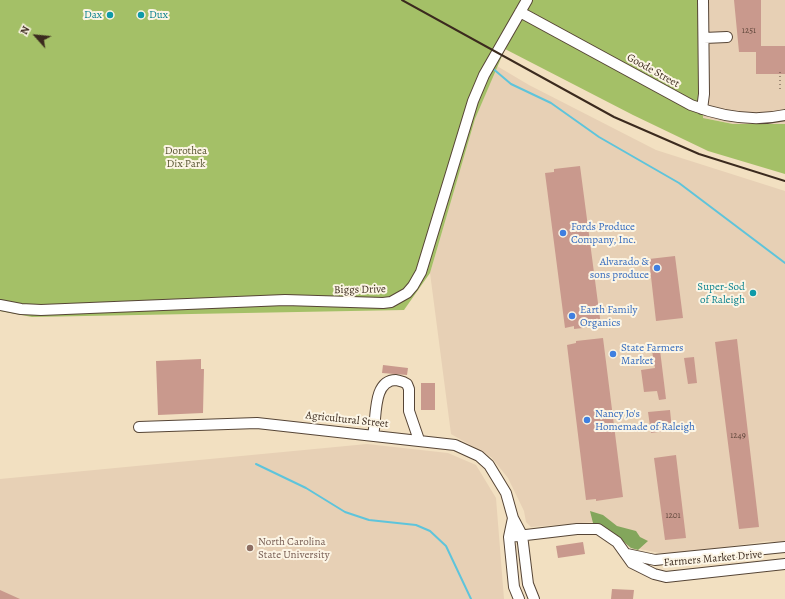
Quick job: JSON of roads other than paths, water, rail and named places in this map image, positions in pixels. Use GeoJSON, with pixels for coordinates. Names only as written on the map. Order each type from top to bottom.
{"type":"FeatureCollection","features":[{"type":"Feature","properties":{"kind":"street","name":"Biggs Drive"},"geometry":{"type":"LineString","coordinates":[[0,305],[21,309],[41,310],[285,300],[374,304],[391,302],[401,297],[413,286],[421,272],[481,81],[526,0]]}},
{"type":"Feature","properties":{"kind":"street"},"geometry":{"type":"LineString","coordinates":[[702,109],[704,94],[703,0]]}},
{"type":"Feature","properties":{"kind":"street","name":"Goode Street"},"geometry":{"type":"LineString","coordinates":[[520,12],[671,95],[702,109],[746,118],[785,115]]}},
{"type":"Feature","properties":{"kind":"street"},"geometry":{"type":"LineString","coordinates":[[704,38],[727,37]]}},
{"type":"Feature","properties":{"kind":"street"},"geometry":{"type":"LineString","coordinates":[[373,435],[379,392],[386,383],[398,380],[407,384],[409,389],[409,411],[419,440]]}},
{"type":"Feature","properties":{"kind":"street","name":"Agricultural Street"},"geometry":{"type":"LineString","coordinates":[[139,427],[257,423],[455,445],[479,456],[496,474],[506,493],[513,518],[522,535],[528,584],[534,599]]}},
{"type":"Feature","properties":{"kind":"street","name":"Agricultural Street"},"geometry":{"type":"LineString","coordinates":[[513,518],[509,537],[514,587],[519,599]]}},
{"type":"Feature","properties":{"kind":"street","name":"Farmers Market Drive"},"geometry":{"type":"LineString","coordinates":[[509,537],[588,528],[598,529],[616,542],[627,554],[632,563],[654,574],[666,577],[781,565]]}},
{"type":"Feature","properties":{"kind":"street"},"geometry":{"type":"LineString","coordinates":[[780,547],[781,565]]}},
{"type":"Feature","properties":{"kind":"street","name":"Farmers Market Drive"},"geometry":{"type":"LineString","coordinates":[[627,554],[655,560],[780,547]]}},
{"type":"Feature","properties":{"kind":"street"},"geometry":{"type":"LineString","coordinates":[[730,552],[732,570]]}},
{"type":"Feature","properties":{"kind":"street"},"geometry":{"type":"LineString","coordinates":[[699,556],[701,574]]}},
{"type":"Feature","properties":{"kind":"street"},"geometry":{"type":"LineString","coordinates":[[654,574],[655,560]]}},
{"type":"Feature","properties":{"kind":"waterway"},"geometry":{"type":"LineString","coordinates":[[491,67],[511,84],[551,103],[599,137],[679,183],[785,263]]}},
{"type":"Feature","properties":{"kind":"waterway"},"geometry":{"type":"LineString","coordinates":[[256,464],[306,488],[345,512],[369,520],[416,525],[430,531],[446,546],[471,599]]}},
{"type":"Feature","properties":{"kind":"railway"},"geometry":{"type":"LineString","coordinates":[[402,0],[614,117],[699,154],[785,181]]}},
{"type":"Feature","properties":{"kind":"place","name":"Dax"},"geometry":{"type":"Point","coordinates":[110,15]}},
{"type":"Feature","properties":{"kind":"place","name":"Dux"},"geometry":{"type":"Point","coordinates":[141,15]}},
{"type":"Feature","properties":{"kind":"place","name":"Fords Produce Company, Inc."},"geometry":{"type":"Point","coordinates":[563,233]}},
{"type":"Feature","properties":{"kind":"place","name":"Alvarado & sons produce"},"geometry":{"type":"Point","coordinates":[657,268]}},
{"type":"Feature","properties":{"kind":"place","name":"Super-Sod of Raleigh"},"geometry":{"type":"Point","coordinates":[753,293]}},
{"type":"Feature","properties":{"kind":"place","name":"Earth Family Organics"},"geometry":{"type":"Point","coordinates":[572,316]}},
{"type":"Feature","properties":{"kind":"place","name":"State Farmers Market"},"geometry":{"type":"Point","coordinates":[613,354]}},
{"type":"Feature","properties":{"kind":"place","name":"Nancy Jo's Homemade of Raleigh"},"geometry":{"type":"Point","coordinates":[587,420]}},
{"type":"Feature","properties":{"kind":"place","name":"North Carolina State University"},"geometry":{"type":"Point","coordinates":[250,548]}},
{"type":"Feature","properties":{"kind":"park label","name":"Dorothea Dix Park"},"geometry":{"type":"Point","coordinates":[186,157]}}]}
